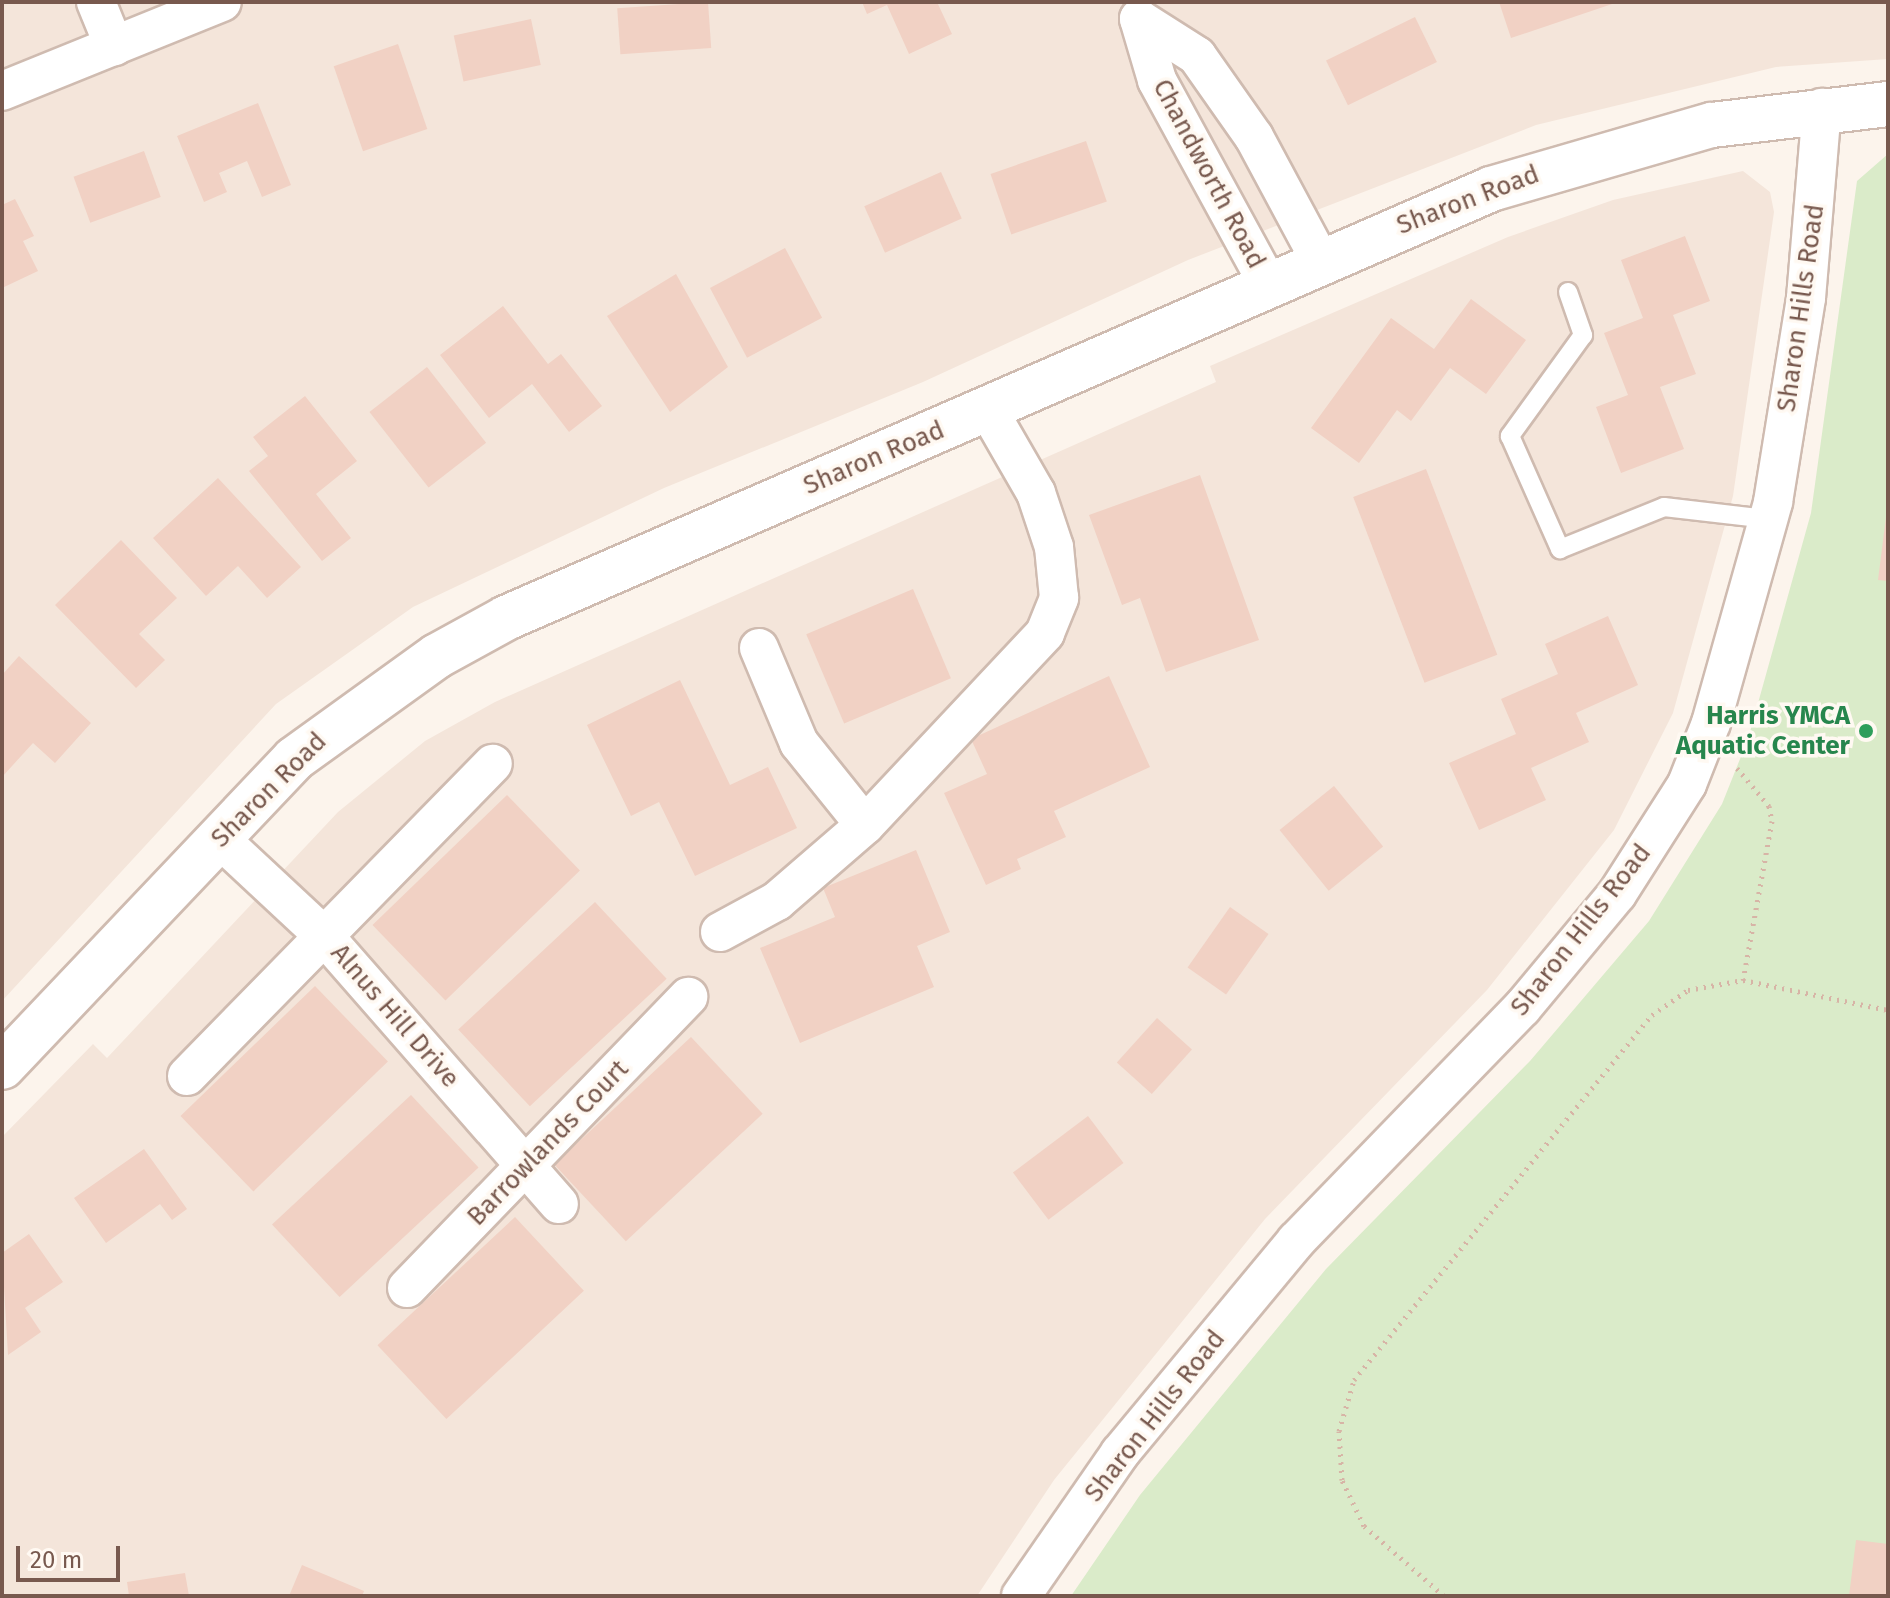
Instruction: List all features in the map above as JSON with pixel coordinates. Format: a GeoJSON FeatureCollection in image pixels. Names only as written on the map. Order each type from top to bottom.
{"type":"FeatureCollection","features":[{"type":"Feature","properties":{"kind":"main road","name":"Sharon Road"},"geometry":{"type":"LineString","coordinates":[[2,1067],[316,740],[437,656],[597,574],[988,410],[1267,282],[1584,157],[1712,125],[1822,108],[1888,104]]}},
{"type":"Feature","properties":{"kind":"street"},"geometry":{"type":"LineString","coordinates":[[96,2],[114,46]]}},
{"type":"Feature","properties":{"kind":"street"},"geometry":{"type":"LineString","coordinates":[[2,91],[222,2]]}},
{"type":"Feature","properties":{"kind":"street","name":"Chandworth Road"},"geometry":{"type":"LineString","coordinates":[[1130,10],[1197,56],[1254,137],[1320,260]]}},
{"type":"Feature","properties":{"kind":"street","name":"Chandworth Road"},"geometry":{"type":"LineString","coordinates":[[1130,10],[1157,80],[1267,282]]}},
{"type":"Feature","properties":{"kind":"street","name":"Sharon Hills Road"},"geometry":{"type":"LineString","coordinates":[[1021,1596],[1120,1453],[1296,1241],[1522,1008],[1617,894],[1687,784],[1711,723],[1768,519],[1806,298],[1822,108]]}},
{"type":"Feature","properties":{"kind":"street"},"geometry":{"type":"LineString","coordinates":[[720,932],[777,901],[865,825],[1045,633],[1059,598],[1054,547],[1036,493],[988,410]]}},
{"type":"Feature","properties":{"kind":"street"},"geometry":{"type":"LineString","coordinates":[[759,648],[799,743],[865,825]]}},
{"type":"Feature","properties":{"kind":"street"},"geometry":{"type":"LineString","coordinates":[[187,1076],[493,764]]}},
{"type":"Feature","properties":{"kind":"street","name":"Alnus Hill Drive"},"geometry":{"type":"LineString","coordinates":[[220,839],[325,937],[559,1204]]}},
{"type":"Feature","properties":{"kind":"street","name":"Barrowlands Court"},"geometry":{"type":"LineString","coordinates":[[407,1288],[688,997]]}},
{"type":"Feature","properties":{"kind":"lane"},"geometry":{"type":"LineString","coordinates":[[1568,292],[1583,335],[1510,436],[1560,549],[1664,507],[1768,519]]}},
{"type":"Feature","properties":{"kind":"path"},"geometry":{"type":"LineString","coordinates":[[1737,768],[1769,806],[1772,821],[1743,980]]}},
{"type":"Feature","properties":{"kind":"path"},"geometry":{"type":"LineString","coordinates":[[1444,1596],[1364,1526],[1342,1480],[1339,1431],[1354,1380],[1652,1015],[1688,990],[1743,980],[1888,1010]]}},
{"type":"Feature","properties":{"kind":"shaded area"},"geometry":{"type":"Polygon","coordinates":[[[2,2],[1888,2],[1888,59],[1776,67],[1536,125],[1188,260],[923,382],[664,488],[413,607],[276,704],[2,1001],[2,2]]]}},
{"type":"Feature","properties":{"kind":"shaded area"},"geometry":{"type":"Polygon","coordinates":[[[1743,171],[1770,192],[1774,212],[1733,496],[1673,713],[1614,830],[1487,990],[1265,1219],[1054,1480],[977,1596],[2,1596],[2,1137],[93,1044],[107,1058],[338,812],[425,741],[495,702],[1216,382],[1210,366],[1508,237],[1613,200],[1743,171]]]}},
{"type":"Feature","properties":{"kind":"green space"},"geometry":{"type":"Polygon","coordinates":[[[1888,154],[1888,1596],[1071,1596],[1140,1495],[1326,1269],[1530,1061],[1649,921],[1722,804],[1748,739],[1811,513],[1857,181],[1888,154]]]}},
{"type":"Feature","properties":{"kind":"building"},"geometry":{"type":"Polygon","coordinates":[[[708,2],[711,48],[620,54],[617,8],[708,2]]]}},
{"type":"Feature","properties":{"kind":"building"},"geometry":{"type":"Polygon","coordinates":[[[862,2],[937,2],[952,34],[909,54],[887,5],[867,14],[862,2]]]}},
{"type":"Feature","properties":{"kind":"building"},"geometry":{"type":"Polygon","coordinates":[[[1499,2],[1615,2],[1615,3],[1511,38],[1499,2]]]}},
{"type":"Feature","properties":{"kind":"building"},"geometry":{"type":"Polygon","coordinates":[[[1415,17],[1437,62],[1348,105],[1326,60],[1415,17]]]}},
{"type":"Feature","properties":{"kind":"building"},"geometry":{"type":"Polygon","coordinates":[[[531,19],[541,65],[463,81],[454,35],[531,19]]]}},
{"type":"Feature","properties":{"kind":"building"},"geometry":{"type":"Polygon","coordinates":[[[398,44],[427,129],[363,151],[334,66],[398,44]]]}},
{"type":"Feature","properties":{"kind":"building"},"geometry":{"type":"Polygon","coordinates":[[[258,103],[291,185],[262,197],[247,161],[219,173],[227,192],[204,202],[177,136],[258,103]]]}},
{"type":"Feature","properties":{"kind":"building"},"geometry":{"type":"Polygon","coordinates":[[[1086,141],[1107,202],[1011,234],[991,174],[1086,141]]]}},
{"type":"Feature","properties":{"kind":"building"},"geometry":{"type":"Polygon","coordinates":[[[144,151],[161,197],[90,223],[74,177],[144,151]]]}},
{"type":"Feature","properties":{"kind":"building"},"geometry":{"type":"Polygon","coordinates":[[[941,172],[962,219],[885,253],[864,206],[941,172]]]}},
{"type":"Feature","properties":{"kind":"building"},"geometry":{"type":"Polygon","coordinates":[[[15,199],[34,236],[23,241],[38,271],[2,288],[2,205],[15,199]]]}},
{"type":"Feature","properties":{"kind":"building"},"geometry":{"type":"Polygon","coordinates":[[[1685,236],[1710,301],[1673,315],[1696,374],[1660,387],[1684,449],[1621,473],[1596,407],[1628,395],[1604,333],[1643,318],[1621,260],[1685,236]]]}},
{"type":"Feature","properties":{"kind":"building"},"geometry":{"type":"Polygon","coordinates":[[[785,248],[822,318],[747,358],[710,288],[785,248]]]}},
{"type":"Feature","properties":{"kind":"building"},"geometry":{"type":"Polygon","coordinates":[[[676,274],[728,367],[670,412],[607,316],[676,274]]]}},
{"type":"Feature","properties":{"kind":"building"},"geometry":{"type":"Polygon","coordinates":[[[1471,299],[1526,340],[1486,394],[1450,368],[1411,421],[1397,410],[1359,463],[1311,428],[1391,318],[1434,349],[1471,299]]]}},
{"type":"Feature","properties":{"kind":"building"},"geometry":{"type":"Polygon","coordinates":[[[503,306],[548,364],[561,354],[602,406],[569,432],[532,384],[489,418],[440,355],[503,306]]]}},
{"type":"Feature","properties":{"kind":"building"},"geometry":{"type":"Polygon","coordinates":[[[427,367],[486,443],[429,488],[369,412],[427,367]]]}},
{"type":"Feature","properties":{"kind":"building"},"geometry":{"type":"Polygon","coordinates":[[[305,396],[357,461],[316,494],[351,538],[322,561],[249,471],[268,456],[253,437],[305,396]]]}},
{"type":"Feature","properties":{"kind":"building"},"geometry":{"type":"Polygon","coordinates":[[[1426,469],[1497,655],[1424,683],[1353,497],[1426,469]]]}},
{"type":"Feature","properties":{"kind":"building"},"geometry":{"type":"Polygon","coordinates":[[[1200,475],[1259,640],[1166,672],[1140,598],[1122,605],[1089,515],[1200,475]]]}},
{"type":"Feature","properties":{"kind":"building"},"geometry":{"type":"Polygon","coordinates":[[[218,478],[301,567],[267,598],[238,566],[206,596],[153,538],[218,478]]]}},
{"type":"Feature","properties":{"kind":"building"},"geometry":{"type":"Polygon","coordinates":[[[1888,517],[1888,581],[1878,580],[1888,517]]]}},
{"type":"Feature","properties":{"kind":"building"},"geometry":{"type":"Polygon","coordinates":[[[121,540],[177,598],[139,634],[165,660],[136,688],[55,605],[121,540]]]}},
{"type":"Feature","properties":{"kind":"building"},"geometry":{"type":"Polygon","coordinates":[[[913,589],[951,678],[844,724],[806,634],[913,589]]]}},
{"type":"Feature","properties":{"kind":"building"},"geometry":{"type":"Polygon","coordinates":[[[1608,616],[1638,685],[1576,713],[1589,742],[1531,768],[1546,800],[1479,830],[1449,763],[1516,734],[1501,699],[1558,674],[1545,644],[1608,616]]]}},
{"type":"Feature","properties":{"kind":"building"},"geometry":{"type":"Polygon","coordinates":[[[19,656],[91,723],[55,763],[33,743],[2,777],[2,675],[19,656]]]}},
{"type":"Feature","properties":{"kind":"building"},"geometry":{"type":"Polygon","coordinates":[[[1109,676],[1150,767],[1054,811],[1066,837],[1017,859],[1021,869],[986,885],[944,793],[987,774],[971,739],[1109,676]]]}},
{"type":"Feature","properties":{"kind":"building"},"geometry":{"type":"Polygon","coordinates":[[[680,680],[730,785],[768,767],[797,828],[695,876],[659,802],[631,816],[587,725],[680,680]]]}},
{"type":"Feature","properties":{"kind":"building"},"geometry":{"type":"Polygon","coordinates":[[[1334,786],[1383,847],[1329,891],[1280,830],[1334,786]]]}},
{"type":"Feature","properties":{"kind":"building"},"geometry":{"type":"Polygon","coordinates":[[[507,795],[580,871],[445,1000],[372,925],[507,795]]]}},
{"type":"Feature","properties":{"kind":"building"},"geometry":{"type":"Polygon","coordinates":[[[916,850],[950,932],[917,946],[934,987],[800,1043],[760,948],[835,917],[823,888],[916,850]]]}},
{"type":"Feature","properties":{"kind":"building"},"geometry":{"type":"Polygon","coordinates":[[[595,902],[667,979],[530,1106],[458,1030],[595,902]]]}},
{"type":"Feature","properties":{"kind":"building"},"geometry":{"type":"Polygon","coordinates":[[[1230,907],[1269,934],[1226,995],[1188,968],[1230,907]]]}},
{"type":"Feature","properties":{"kind":"building"},"geometry":{"type":"Polygon","coordinates":[[[315,986],[388,1062],[253,1191],[180,1116],[315,986]]]}},
{"type":"Feature","properties":{"kind":"building"},"geometry":{"type":"Polygon","coordinates":[[[1157,1018],[1192,1049],[1152,1094],[1117,1063],[1157,1018]]]}},
{"type":"Feature","properties":{"kind":"building"},"geometry":{"type":"Polygon","coordinates":[[[691,1037],[763,1114],[626,1241],[554,1165],[691,1037]]]}},
{"type":"Feature","properties":{"kind":"building"},"geometry":{"type":"Polygon","coordinates":[[[411,1095],[479,1167],[340,1297],[272,1225],[411,1095]]]}},
{"type":"Feature","properties":{"kind":"building"},"geometry":{"type":"Polygon","coordinates":[[[1088,1116],[1124,1163],[1048,1220],[1013,1173],[1088,1116]]]}},
{"type":"Feature","properties":{"kind":"building"},"geometry":{"type":"Polygon","coordinates":[[[144,1149],[187,1209],[172,1220],[160,1204],[106,1243],[74,1198],[144,1149]]]}},
{"type":"Feature","properties":{"kind":"building"},"geometry":{"type":"Polygon","coordinates":[[[515,1217],[584,1291],[446,1419],[378,1345],[515,1217]]]}},
{"type":"Feature","properties":{"kind":"building"},"geometry":{"type":"Polygon","coordinates":[[[29,1234],[63,1282],[25,1308],[41,1332],[8,1355],[2,1253],[29,1234]]]}},
{"type":"Feature","properties":{"kind":"building"},"geometry":{"type":"Polygon","coordinates":[[[1856,1540],[1888,1544],[1888,1596],[1849,1596],[1856,1540]]]}},
{"type":"Feature","properties":{"kind":"building"},"geometry":{"type":"Polygon","coordinates":[[[302,1565],[364,1591],[362,1596],[289,1596],[302,1565]]]}},
{"type":"Feature","properties":{"kind":"building"},"geometry":{"type":"Polygon","coordinates":[[[185,1573],[189,1596],[129,1596],[127,1582],[185,1573]]]}},
{"type":"Feature","properties":{"kind":"place","name":"Harris YMCA Aquatic Center"},"geometry":{"type":"Point","coordinates":[1866,731]}}]}
